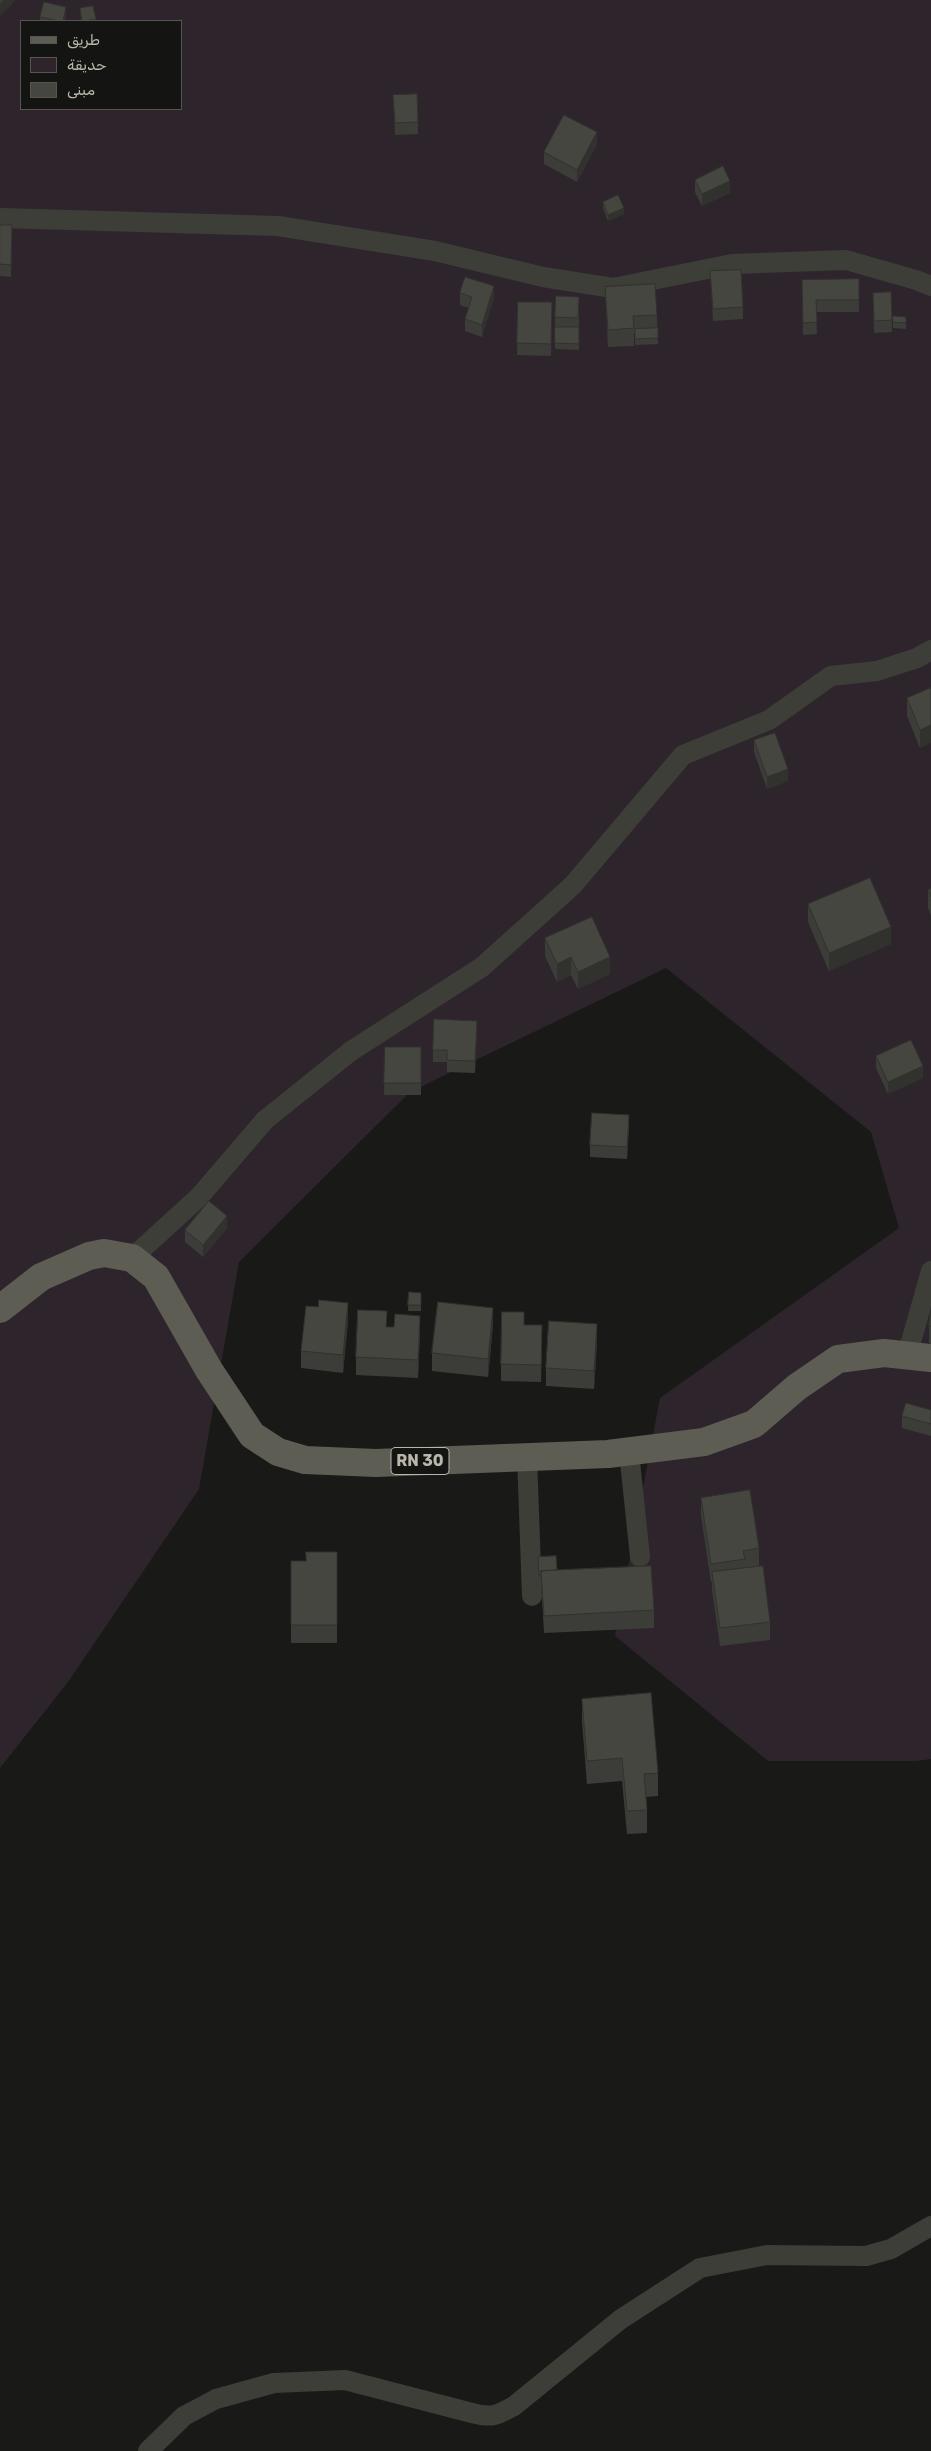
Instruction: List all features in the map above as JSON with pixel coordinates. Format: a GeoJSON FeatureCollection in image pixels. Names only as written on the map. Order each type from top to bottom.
{"type":"FeatureCollection","features":[{"type":"Feature","properties":{"kind":"main road","name":"RN 30"},"geometry":{"type":"LineString","coordinates":[[0,1309],[41,1277],[89,1256],[104,1253],[132,1258],[156,1277],[209,1370],[252,1435],[278,1452],[305,1460],[376,1463],[528,1457],[628,1452],[704,1442],[754,1424],[798,1387],[838,1359],[884,1353],[919,1357]]}},
{"type":"Feature","properties":{"kind":"street"},"geometry":{"type":"LineString","coordinates":[[0,218],[278,226],[435,252],[543,277],[613,288],[732,264],[846,260],[931,286]]}},
{"type":"Feature","properties":{"kind":"street"},"geometry":{"type":"LineString","coordinates":[[132,1258],[199,1197],[265,1120],[351,1051],[482,966],[573,885],[683,755],[769,720],[831,676],[876,671],[917,658],[931,650]]}},
{"type":"Feature","properties":{"kind":"street"},"geometry":{"type":"LineString","coordinates":[[919,1357],[931,1271]]}},
{"type":"Feature","properties":{"kind":"street"},"geometry":{"type":"LineString","coordinates":[[628,1452],[640,1557]]}},
{"type":"Feature","properties":{"kind":"street"},"geometry":{"type":"LineString","coordinates":[[528,1457],[532,1596]]}},
{"type":"Feature","properties":{"kind":"street"},"geometry":{"type":"LineString","coordinates":[[148,2451],[184,2416],[216,2399],[274,2382],[345,2380],[479,2415],[496,2416],[514,2406],[621,2320],[700,2268],[767,2255],[866,2256],[891,2249],[931,2226]]}},
{"type":"Feature","properties":{"kind":"green space"},"geometry":{"type":"Polygon","coordinates":[[[0,0],[931,0],[931,1759],[916,1761],[768,1761],[615,1636],[660,1398],[899,1228],[871,1132],[666,968],[410,1092],[239,1262],[199,1489],[68,1682],[0,1768],[0,0]]]}},
{"type":"Feature","properties":{"kind":"building"},"geometry":{"type":"Polygon","coordinates":[[[44,2],[66,7],[63,20],[40,17],[44,2]]]}},
{"type":"Feature","properties":{"kind":"building"},"geometry":{"type":"Polygon","coordinates":[[[93,6],[96,19],[82,20],[80,8],[93,6]]]}},
{"type":"Feature","properties":{"kind":"building"},"geometry":{"type":"Polygon","coordinates":[[[417,94],[418,122],[395,123],[393,95],[417,94]]]}},
{"type":"Feature","properties":{"kind":"building"},"geometry":{"type":"Polygon","coordinates":[[[564,115],[597,132],[577,170],[544,152],[564,115]]]}},
{"type":"Feature","properties":{"kind":"building"},"geometry":{"type":"Polygon","coordinates":[[[723,166],[730,181],[702,194],[695,180],[723,166]]]}},
{"type":"Feature","properties":{"kind":"building"},"geometry":{"type":"Polygon","coordinates":[[[618,195],[624,208],[608,215],[603,202],[618,195]]]}},
{"type":"Feature","properties":{"kind":"building"},"geometry":{"type":"Polygon","coordinates":[[[0,225],[12,225],[11,265],[0,264],[0,225]]]}},
{"type":"Feature","properties":{"kind":"building"},"geometry":{"type":"Polygon","coordinates":[[[741,270],[743,307],[713,309],[710,271],[741,270]]]}},
{"type":"Feature","properties":{"kind":"building"},"geometry":{"type":"Polygon","coordinates":[[[465,277],[494,286],[482,325],[465,319],[472,297],[460,293],[465,277]]]}},
{"type":"Feature","properties":{"kind":"building"},"geometry":{"type":"Polygon","coordinates":[[[859,279],[859,300],[816,300],[817,322],[803,323],[802,280],[859,279]]]}},
{"type":"Feature","properties":{"kind":"building"},"geometry":{"type":"Polygon","coordinates":[[[655,284],[657,315],[633,316],[634,328],[608,330],[605,287],[655,284]]]}},
{"type":"Feature","properties":{"kind":"building"},"geometry":{"type":"Polygon","coordinates":[[[891,292],[892,320],[874,321],[873,293],[891,292]]]}},
{"type":"Feature","properties":{"kind":"building"},"geometry":{"type":"Polygon","coordinates":[[[556,296],[579,297],[578,318],[555,317],[556,296]]]}},
{"type":"Feature","properties":{"kind":"building"},"geometry":{"type":"Polygon","coordinates":[[[518,302],[552,302],[551,344],[517,343],[518,302]]]}},
{"type":"Feature","properties":{"kind":"building"},"geometry":{"type":"Polygon","coordinates":[[[893,316],[906,317],[906,323],[893,322],[893,316]]]}},
{"type":"Feature","properties":{"kind":"building"},"geometry":{"type":"Polygon","coordinates":[[[555,327],[579,327],[579,344],[555,343],[555,327]]]}},
{"type":"Feature","properties":{"kind":"building"},"geometry":{"type":"Polygon","coordinates":[[[658,328],[658,338],[635,339],[635,329],[658,328]]]}},
{"type":"Feature","properties":{"kind":"building"},"geometry":{"type":"Polygon","coordinates":[[[931,688],[931,725],[920,730],[907,698],[931,688]]]}},
{"type":"Feature","properties":{"kind":"building"},"geometry":{"type":"Polygon","coordinates":[[[775,733],[788,769],[767,777],[754,740],[775,733]]]}},
{"type":"Feature","properties":{"kind":"building"},"geometry":{"type":"Polygon","coordinates":[[[870,878],[891,927],[829,953],[808,904],[870,878]]]}},
{"type":"Feature","properties":{"kind":"building"},"geometry":{"type":"Polygon","coordinates":[[[592,917],[610,957],[578,972],[571,957],[557,964],[545,938],[592,917]]]}},
{"type":"Feature","properties":{"kind":"building"},"geometry":{"type":"Polygon","coordinates":[[[434,1019],[477,1021],[475,1061],[447,1060],[447,1050],[433,1050],[434,1019]]]}},
{"type":"Feature","properties":{"kind":"building"},"geometry":{"type":"Polygon","coordinates":[[[911,1040],[923,1066],[888,1082],[876,1056],[911,1040]]]}},
{"type":"Feature","properties":{"kind":"building"},"geometry":{"type":"Polygon","coordinates":[[[385,1047],[421,1047],[421,1083],[384,1083],[385,1047]]]}},
{"type":"Feature","properties":{"kind":"building"},"geometry":{"type":"Polygon","coordinates":[[[592,1113],[629,1115],[627,1147],[590,1145],[592,1113]]]}},
{"type":"Feature","properties":{"kind":"building"},"geometry":{"type":"Polygon","coordinates":[[[209,1201],[227,1216],[203,1245],[185,1230],[209,1201]]]}},
{"type":"Feature","properties":{"kind":"building"},"geometry":{"type":"Polygon","coordinates":[[[409,1292],[421,1293],[421,1305],[408,1305],[409,1292]]]}},
{"type":"Feature","properties":{"kind":"building"},"geometry":{"type":"Polygon","coordinates":[[[319,1300],[348,1303],[343,1355],[301,1351],[306,1306],[318,1307],[319,1300]]]}},
{"type":"Feature","properties":{"kind":"building"},"geometry":{"type":"Polygon","coordinates":[[[438,1302],[493,1308],[488,1359],[432,1353],[438,1302]]]}},
{"type":"Feature","properties":{"kind":"building"},"geometry":{"type":"Polygon","coordinates":[[[931,1309],[931,1326],[929,1326],[931,1309]]]}},
{"type":"Feature","properties":{"kind":"building"},"geometry":{"type":"Polygon","coordinates":[[[358,1310],[387,1311],[386,1327],[394,1327],[395,1314],[420,1316],[418,1360],[356,1357],[358,1310]]]}},
{"type":"Feature","properties":{"kind":"building"},"geometry":{"type":"Polygon","coordinates":[[[502,1312],[524,1312],[524,1325],[542,1325],[541,1365],[501,1364],[502,1312]]]}},
{"type":"Feature","properties":{"kind":"building"},"geometry":{"type":"Polygon","coordinates":[[[549,1321],[597,1324],[594,1371],[546,1368],[549,1321]]]}},
{"type":"Feature","properties":{"kind":"building"},"geometry":{"type":"Polygon","coordinates":[[[906,1403],[931,1410],[931,1424],[902,1416],[906,1403]]]}},
{"type":"Feature","properties":{"kind":"building"},"geometry":{"type":"Polygon","coordinates":[[[750,1490],[759,1548],[743,1551],[745,1559],[711,1564],[701,1498],[750,1490]]]}},
{"type":"Feature","properties":{"kind":"building"},"geometry":{"type":"Polygon","coordinates":[[[306,1552],[337,1552],[337,1625],[291,1625],[291,1561],[306,1561],[306,1552]]]}},
{"type":"Feature","properties":{"kind":"building"},"geometry":{"type":"Polygon","coordinates":[[[556,1556],[557,1570],[541,1571],[541,1575],[539,1575],[538,1557],[556,1556]]]}},
{"type":"Feature","properties":{"kind":"building"},"geometry":{"type":"Polygon","coordinates":[[[651,1566],[654,1610],[544,1616],[541,1571],[651,1566]]]}},
{"type":"Feature","properties":{"kind":"building"},"geometry":{"type":"Polygon","coordinates":[[[763,1566],[770,1622],[720,1628],[712,1572],[763,1566]]]}},
{"type":"Feature","properties":{"kind":"building"},"geometry":{"type":"Polygon","coordinates":[[[651,1693],[658,1773],[644,1774],[647,1810],[627,1811],[622,1758],[587,1761],[582,1699],[651,1693]]]}}]}
